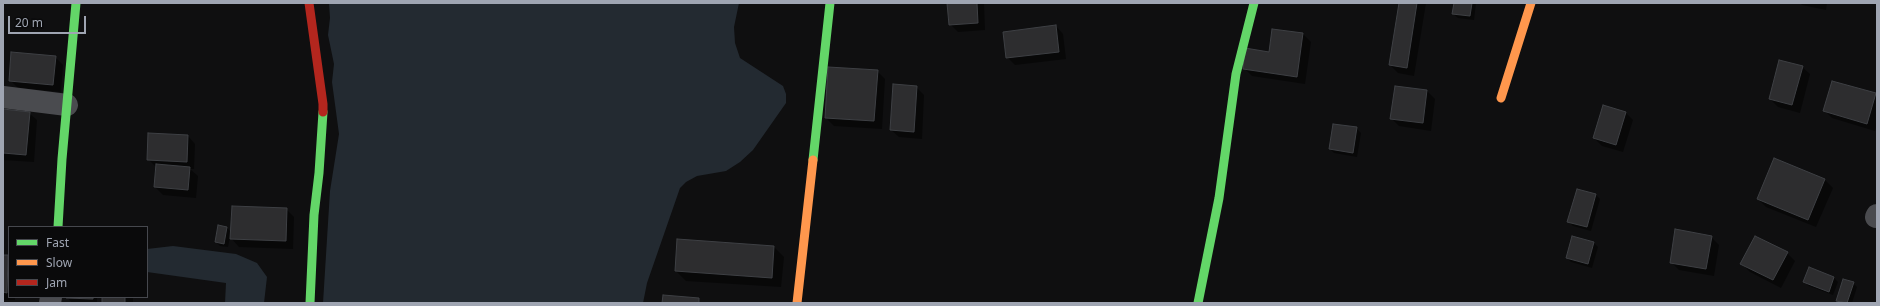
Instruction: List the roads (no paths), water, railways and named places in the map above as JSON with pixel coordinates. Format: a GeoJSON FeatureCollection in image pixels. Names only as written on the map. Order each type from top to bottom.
{"type":"FeatureCollection","features":[{"type":"Feature","properties":{"kind":"street"},"geometry":{"type":"LineString","coordinates":[[58,226],[76,3]]}},
{"type":"Feature","properties":{"kind":"street"},"geometry":{"type":"LineString","coordinates":[[309,3],[323,104],[319,173],[314,215],[310,303]]}},
{"type":"Feature","properties":{"kind":"street"},"geometry":{"type":"LineString","coordinates":[[797,303],[830,3]]}},
{"type":"Feature","properties":{"kind":"street"},"geometry":{"type":"LineString","coordinates":[[1198,303],[1219,198],[1236,74],[1254,3]]}},
{"type":"Feature","properties":{"kind":"street"},"geometry":{"type":"LineString","coordinates":[[1501,98],[1531,3]]}},
{"type":"Feature","properties":{"kind":"street"},"geometry":{"type":"LineString","coordinates":[[3,97],[67,105]]}}]}
